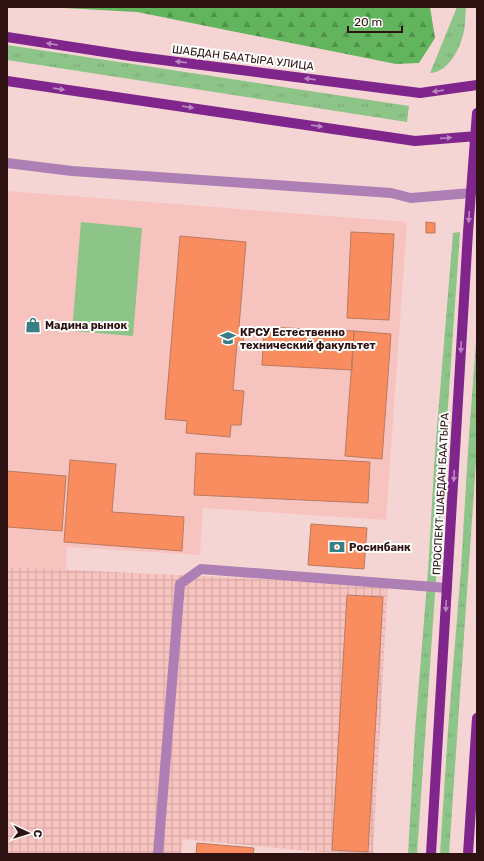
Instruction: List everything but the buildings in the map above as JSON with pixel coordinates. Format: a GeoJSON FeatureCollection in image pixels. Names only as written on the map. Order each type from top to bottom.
{"type":"FeatureCollection","features":[{"type":"Feature","properties":{"kind":"main road","name":"ШАБДАН БААТЫРА УЛИЦА"},"geometry":{"type":"LineString","coordinates":[[7,37],[131,56],[420,93],[477,85]]}},
{"type":"Feature","properties":{"kind":"main road"},"geometry":{"type":"LineString","coordinates":[[7,81],[416,141],[476,136]]}},
{"type":"Feature","properties":{"kind":"main road","name":"ПРОСПЕКТ ШАБДАН БААТЫРА"},"geometry":{"type":"LineString","coordinates":[[430,854],[477,113]]}},
{"type":"Feature","properties":{"kind":"main road"},"geometry":{"type":"LineString","coordinates":[[468,854],[477,718]]}},
{"type":"Feature","properties":{"kind":"lane"},"geometry":{"type":"LineString","coordinates":[[7,163],[72,171],[391,193],[411,198],[471,193]]}},
{"type":"Feature","properties":{"kind":"lane"},"geometry":{"type":"LineString","coordinates":[[158,854],[180,584],[201,569],[447,588]]}},
{"type":"Feature","properties":{"kind":"shaded area","name":"КРСУ Естественно технический факультет"},"geometry":{"type":"Polygon","coordinates":[[[7,191],[407,222],[386,520],[203,508],[200,555],[67,547],[66,570],[7,567],[7,191]]]}},
{"type":"Feature","properties":{"kind":"shaded area"},"geometry":{"type":"Polygon","coordinates":[[[7,567],[388,585],[373,854],[320,852],[183,839],[181,854],[7,854],[7,567]]]}},
{"type":"Feature","properties":{"kind":"green space"},"geometry":{"type":"Polygon","coordinates":[[[46,7],[430,7],[435,38],[419,63],[396,64],[137,12],[46,7]]]}},
{"type":"Feature","properties":{"kind":"green space"},"geometry":{"type":"Polygon","coordinates":[[[457,7],[466,7],[465,28],[459,48],[447,65],[436,72],[430,73],[457,7]]]}},
{"type":"Feature","properties":{"kind":"green space"},"geometry":{"type":"Polygon","coordinates":[[[7,45],[409,106],[407,122],[7,60],[7,45]]]}},
{"type":"Feature","properties":{"kind":"green space"},"geometry":{"type":"Polygon","coordinates":[[[81,222],[142,228],[133,336],[72,331],[81,222]]]}},
{"type":"Feature","properties":{"kind":"green space"},"geometry":{"type":"Polygon","coordinates":[[[460,232],[417,854],[408,854],[435,452],[453,233],[460,232]]]}},
{"type":"Feature","properties":{"kind":"green space"},"geometry":{"type":"Polygon","coordinates":[[[477,327],[477,447],[449,854],[440,854],[461,569],[477,327]]]}},
{"type":"Feature","properties":{"kind":"place","name":"Мадина рынок"},"geometry":{"type":"Point","coordinates":[33,325]}},
{"type":"Feature","properties":{"kind":"place","name":"КРСУ Естественно технический факультет"},"geometry":{"type":"Point","coordinates":[228,338]}},
{"type":"Feature","properties":{"kind":"place","name":"Росинбанк"},"geometry":{"type":"Point","coordinates":[337,547]}}]}
